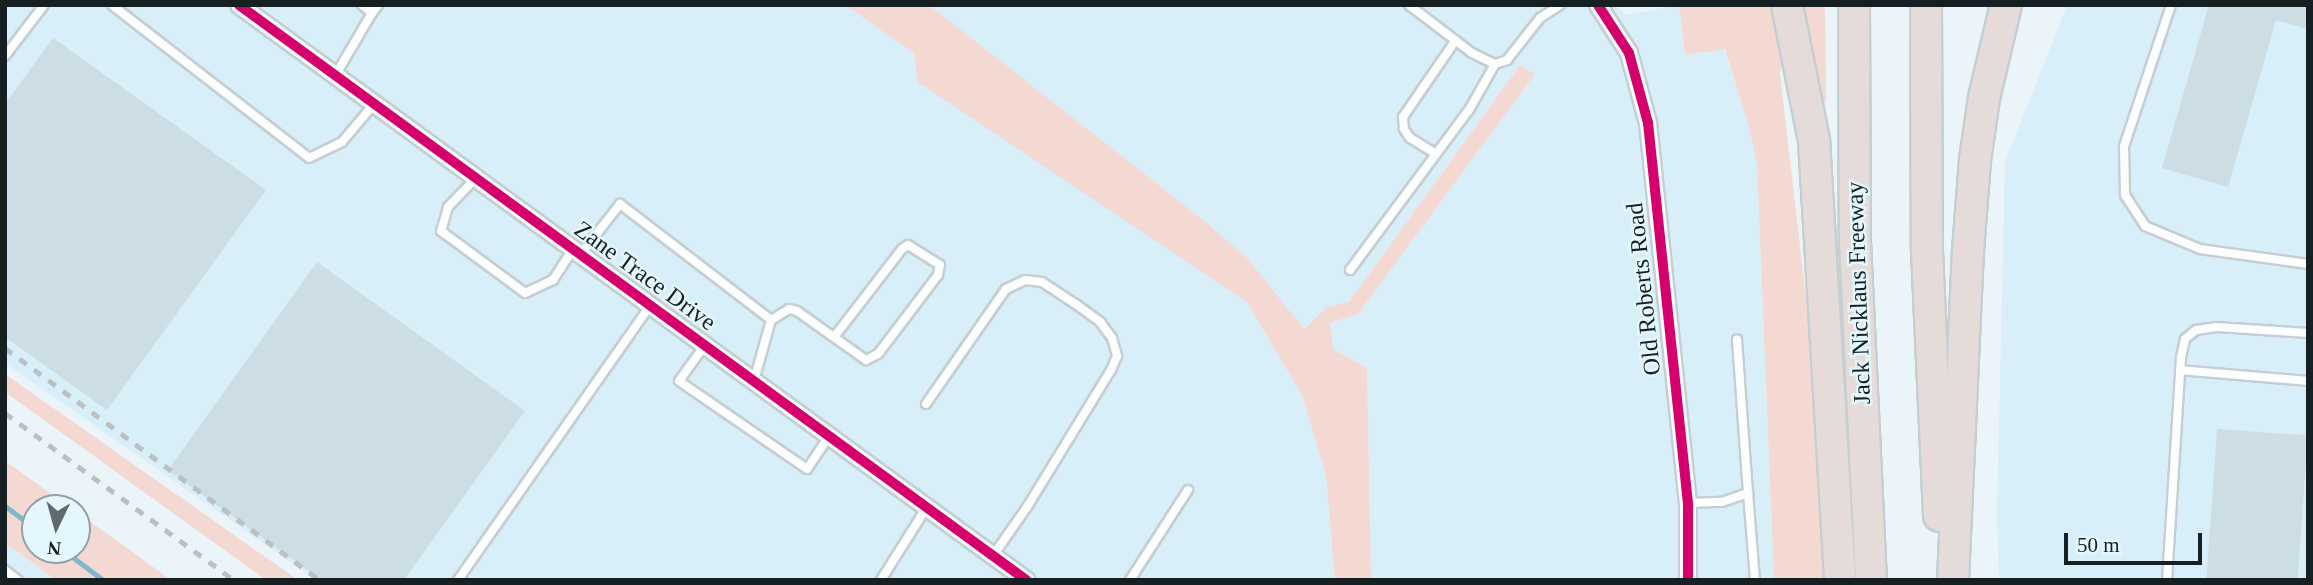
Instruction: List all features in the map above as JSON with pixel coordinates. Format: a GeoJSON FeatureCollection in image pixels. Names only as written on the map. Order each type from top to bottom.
{"type":"FeatureCollection","features":[{"type":"Feature","properties":{"kind":"highway"},"geometry":{"type":"LineString","coordinates":[[1787,5],[1814,140],[1840,580]]}},
{"type":"Feature","properties":{"kind":"highway","name":"Jack Nicklaus Freeway"},"geometry":{"type":"LineString","coordinates":[[1854,5],[1855,243],[1871,580]]}},
{"type":"Feature","properties":{"kind":"highway"},"geometry":{"type":"LineString","coordinates":[[1926,5],[1927,251],[1942,580]]}},
{"type":"Feature","properties":{"kind":"highway"},"geometry":{"type":"LineString","coordinates":[[1953,580],[1968,251],[1975,160],[1984,98],[2006,5]]}},
{"type":"Feature","properties":{"kind":"street","name":"Zane Trace Drive"},"geometry":{"type":"LineString","coordinates":[[239,5],[1026,580]]}},
{"type":"Feature","properties":{"kind":"street","name":"Old Roberts Road"},"geometry":{"type":"LineString","coordinates":[[1598,5],[1629,53],[1647,123],[1688,503],[1688,580]]}},
{"type":"Feature","properties":{"kind":"lane"},"geometry":{"type":"LineString","coordinates":[[5,56],[44,5]]}},
{"type":"Feature","properties":{"kind":"lane"},"geometry":{"type":"LineString","coordinates":[[112,5],[309,158],[342,142],[374,104]]}},
{"type":"Feature","properties":{"kind":"lane"},"geometry":{"type":"LineString","coordinates":[[362,5],[372,13]]}},
{"type":"Feature","properties":{"kind":"lane"},"geometry":{"type":"LineString","coordinates":[[335,76],[379,5]]}},
{"type":"Feature","properties":{"kind":"lane"},"geometry":{"type":"LineString","coordinates":[[1409,5],[1456,40],[1496,64]]}},
{"type":"Feature","properties":{"kind":"lane"},"geometry":{"type":"LineString","coordinates":[[1350,270],[1469,110],[1496,64],[1507,60],[1540,18],[1560,5]]}},
{"type":"Feature","properties":{"kind":"lane"},"geometry":{"type":"LineString","coordinates":[[2171,5],[2124,146],[2125,195],[2145,226],[2200,249],[2308,264]]}},
{"type":"Feature","properties":{"kind":"lane"},"geometry":{"type":"LineString","coordinates":[[1436,154],[1410,138],[1404,129],[1403,117],[1456,40]]}},
{"type":"Feature","properties":{"kind":"lane"},"geometry":{"type":"LineString","coordinates":[[476,178],[448,207],[441,231],[525,293],[552,280],[620,204],[771,320]]}},
{"type":"Feature","properties":{"kind":"lane"},"geometry":{"type":"LineString","coordinates":[[754,382],[771,320],[789,309],[797,311],[866,360],[878,354],[938,275],[940,265],[908,245],[902,248],[835,336]]}},
{"type":"Feature","properties":{"kind":"lane"},"geometry":{"type":"LineString","coordinates":[[926,404],[1006,289],[1025,280],[1042,282],[1077,305],[1100,322],[1112,338],[1117,356],[1111,370],[1027,507],[993,556]]}},
{"type":"Feature","properties":{"kind":"lane"},"geometry":{"type":"LineString","coordinates":[[458,580],[650,306]]}},
{"type":"Feature","properties":{"kind":"lane"},"geometry":{"type":"LineString","coordinates":[[2167,580],[2180,370],[2185,339],[2196,330],[2217,327],[2308,332]]}},
{"type":"Feature","properties":{"kind":"lane"},"geometry":{"type":"LineString","coordinates":[[1737,339],[1755,580]]}},
{"type":"Feature","properties":{"kind":"lane"},"geometry":{"type":"LineString","coordinates":[[705,345],[679,381],[807,469],[829,436]]}},
{"type":"Feature","properties":{"kind":"lane"},"geometry":{"type":"LineString","coordinates":[[2180,370],[2308,381]]}},
{"type":"Feature","properties":{"kind":"lane"},"geometry":{"type":"LineString","coordinates":[[1130,580],[1188,490]]}},
{"type":"Feature","properties":{"kind":"lane"},"geometry":{"type":"LineString","coordinates":[[1688,503],[1722,502],[1748,493]]}},
{"type":"Feature","properties":{"kind":"lane"},"geometry":{"type":"LineString","coordinates":[[881,580],[927,507]]}},
{"type":"Feature","properties":{"kind":"lane"},"geometry":{"type":"LineString","coordinates":[[5,570],[18,580]]}},
{"type":"Feature","properties":{"kind":"shaded area"},"geometry":{"type":"Polygon","coordinates":[[[5,5],[845,5],[914,53],[1121,215],[1247,302],[1303,396],[1326,475],[1335,580],[316,580],[5,363],[5,5]]]}},
{"type":"Feature","properties":{"kind":"shaded area"},"geometry":{"type":"Polygon","coordinates":[[[845,5],[929,5],[1208,224],[1248,259],[1304,329],[1327,307],[1349,302],[1520,65],[1535,74],[1358,314],[1330,323],[1333,349],[1367,368],[1371,580],[1335,580],[1326,475],[1303,397],[1247,302],[918,82],[914,53],[845,5]]]}},
{"type":"Feature","properties":{"kind":"shaded area"},"geometry":{"type":"Polygon","coordinates":[[[929,5],[1617,5],[1626,15],[1679,5],[1685,55],[1724,49],[1748,124],[1757,164],[1774,580],[1371,580],[1367,369],[1333,349],[1330,323],[1358,314],[1535,74],[1519,66],[1349,302],[1327,307],[1304,329],[1248,259],[929,5]]]}},
{"type":"Feature","properties":{"kind":"shaded area"},"geometry":{"type":"Polygon","coordinates":[[[1679,5],[1773,5],[1784,48],[1780,74],[1811,341],[1826,580],[1774,580],[1757,164],[1725,49],[1685,55],[1679,5]]]}},
{"type":"Feature","properties":{"kind":"shaded area"},"geometry":{"type":"Polygon","coordinates":[[[1801,5],[1825,5],[1826,102],[1818,103],[1801,5]]]}},
{"type":"Feature","properties":{"kind":"shaded area"},"geometry":{"type":"Polygon","coordinates":[[[2067,5],[2308,5],[2308,580],[1999,580],[1997,514],[2005,162],[2067,5]]]}},
{"type":"Feature","properties":{"kind":"shaded area"},"geometry":{"type":"Polygon","coordinates":[[[5,374],[298,580],[266,580],[5,392],[5,374]]]}},
{"type":"Feature","properties":{"kind":"shaded area"},"geometry":{"type":"Polygon","coordinates":[[[5,461],[51,494],[21,494],[21,555],[5,543],[5,461]]]}},
{"type":"Feature","properties":{"kind":"shaded area"},"geometry":{"type":"Polygon","coordinates":[[[91,522],[171,580],[56,580],[34,564],[91,564],[91,522]]]}},
{"type":"Feature","properties":{"kind":"shaded area"},"geometry":{"type":"Polygon","coordinates":[[[5,543],[21,554],[21,564],[34,564],[56,580],[5,580],[5,543]]]}},
{"type":"Feature","properties":{"kind":"building"},"geometry":{"type":"Polygon","coordinates":[[[2209,5],[2308,5],[2308,29],[2276,20],[2228,187],[2162,168],[2209,5]]]}},
{"type":"Feature","properties":{"kind":"building"},"geometry":{"type":"Polygon","coordinates":[[[53,38],[266,190],[107,410],[5,337],[5,104],[53,38]]]}},
{"type":"Feature","properties":{"kind":"building"},"geometry":{"type":"Polygon","coordinates":[[[317,262],[525,411],[404,580],[321,580],[168,470],[317,262]]]}},
{"type":"Feature","properties":{"kind":"building"},"geometry":{"type":"Polygon","coordinates":[[[2217,429],[2308,435],[2298,580],[2206,580],[2217,429]]]}},
{"type":"Feature","properties":{"kind":"waterway"},"geometry":{"type":"LineString","coordinates":[[5,506],[21,518]]}},
{"type":"Feature","properties":{"kind":"waterway"},"geometry":{"type":"LineString","coordinates":[[82,564],[103,580]]}},
{"type":"Feature","properties":{"kind":"railway"},"geometry":{"type":"LineString","coordinates":[[5,348],[320,580]]}},
{"type":"Feature","properties":{"kind":"railway"},"geometry":{"type":"LineString","coordinates":[[5,413],[234,580]]}},
{"type":"Feature","properties":{"kind":"cycle path"},"geometry":{"type":"LineString","coordinates":[[239,5],[1026,580]]}},
{"type":"Feature","properties":{"kind":"cycle path"},"geometry":{"type":"LineString","coordinates":[[1598,5],[1629,53],[1648,123],[1688,506],[1688,580]]}}]}
